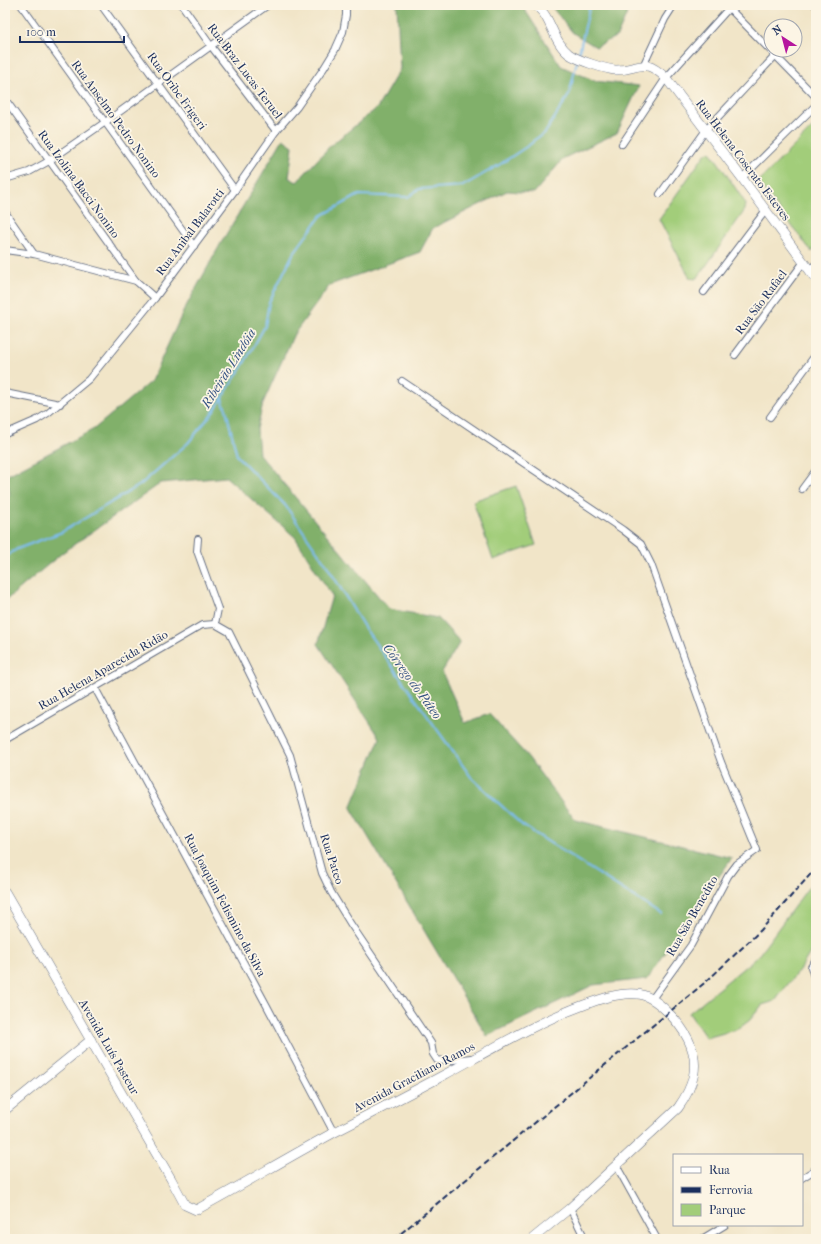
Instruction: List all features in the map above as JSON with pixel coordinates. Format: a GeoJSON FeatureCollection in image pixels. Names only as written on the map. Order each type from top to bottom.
{"type":"FeatureCollection","features":[{"type":"Feature","properties":{"kind":"street","name":"Rua Anselmo Pedro Nonino"},"geometry":{"type":"LineString","coordinates":[[21,5],[104,123],[194,246]]}},
{"type":"Feature","properties":{"kind":"street","name":"Rua Oribe Frigeri"},"geometry":{"type":"LineString","coordinates":[[101,5],[235,190]]}},
{"type":"Feature","properties":{"kind":"street","name":"Rua Braz Lucas Teruel"},"geometry":{"type":"LineString","coordinates":[[182,5],[211,46],[276,131]]}},
{"type":"Feature","properties":{"kind":"street"},"geometry":{"type":"LineString","coordinates":[[5,179],[29,172],[49,161],[104,123],[266,5]]}},
{"type":"Feature","properties":{"kind":"street","name":"Rua Anibal Balarotti"},"geometry":{"type":"LineString","coordinates":[[5,434],[37,420],[60,404],[89,379],[154,298],[235,190],[276,131],[297,107],[335,50],[344,28],[346,5]]}},
{"type":"Feature","properties":{"kind":"street"},"geometry":{"type":"LineString","coordinates":[[536,5],[546,16],[560,44],[569,54],[587,62],[616,70],[644,64],[664,19],[674,5]]}},
{"type":"Feature","properties":{"kind":"street"},"geometry":{"type":"LineString","coordinates":[[622,144],[666,78],[727,6],[763,42]]}},
{"type":"Feature","properties":{"kind":"street"},"geometry":{"type":"LineString","coordinates":[[660,194],[706,130],[773,58]]}},
{"type":"Feature","properties":{"kind":"street"},"geometry":{"type":"LineString","coordinates":[[779,58],[816,96]]}},
{"type":"Feature","properties":{"kind":"street","name":"Rua Helena Coscrato Esteves"},"geometry":{"type":"LineString","coordinates":[[644,64],[657,69],[666,78],[766,210],[816,280]]}},
{"type":"Feature","properties":{"kind":"street","name":"Rua Izolina Bacci Nonino"},"geometry":{"type":"LineString","coordinates":[[5,99],[136,281],[154,298]]}},
{"type":"Feature","properties":{"kind":"street"},"geometry":{"type":"LineString","coordinates":[[742,178],[816,105]]}},
{"type":"Feature","properties":{"kind":"street"},"geometry":{"type":"LineString","coordinates":[[704,292],[766,210]]}},
{"type":"Feature","properties":{"kind":"street"},"geometry":{"type":"LineString","coordinates":[[5,212],[34,254]]}},
{"type":"Feature","properties":{"kind":"street"},"geometry":{"type":"LineString","coordinates":[[5,250],[34,254],[136,281]]}},
{"type":"Feature","properties":{"kind":"street","name":"Rua São Rafael"},"geometry":{"type":"LineString","coordinates":[[735,355],[806,267],[816,264]]}},
{"type":"Feature","properties":{"kind":"street"},"geometry":{"type":"LineString","coordinates":[[770,417],[816,354]]}},
{"type":"Feature","properties":{"kind":"street","name":"Rua São Benedito"},"geometry":{"type":"LineString","coordinates":[[402,381],[623,530],[641,544],[651,564],[722,762],[757,850],[737,864],[728,876],[691,945],[652,998]]}},
{"type":"Feature","properties":{"kind":"street"},"geometry":{"type":"LineString","coordinates":[[5,393],[60,404]]}},
{"type":"Feature","properties":{"kind":"street"},"geometry":{"type":"LineString","coordinates":[[802,489],[816,470]]}},
{"type":"Feature","properties":{"kind":"street"},"geometry":{"type":"LineString","coordinates":[[198,539],[197,551],[218,609],[215,624]]}},
{"type":"Feature","properties":{"kind":"street","name":"Rua Helena Aparecida Ridão"},"geometry":{"type":"LineString","coordinates":[[5,740],[202,625],[215,624]]}},
{"type":"Feature","properties":{"kind":"street","name":"Rua Pateo"},"geometry":{"type":"LineString","coordinates":[[215,624],[229,632],[290,755],[322,873],[330,892],[431,1043],[433,1054],[437,1060],[445,1061],[472,1058]]}},
{"type":"Feature","properties":{"kind":"street","name":"Rua Joaquim Felismino da Silva"},"geometry":{"type":"LineString","coordinates":[[95,688],[334,1133]]}},
{"type":"Feature","properties":{"kind":"street","name":"Avenida Luís Pasteur"},"geometry":{"type":"LineString","coordinates":[[5,892],[186,1205],[196,1210]]}},
{"type":"Feature","properties":{"kind":"street"},"geometry":{"type":"LineString","coordinates":[[816,959],[811,967],[816,983]]}},
{"type":"Feature","properties":{"kind":"street","name":"Avenida Graciliano Ramos"},"geometry":{"type":"LineString","coordinates":[[196,1210],[334,1133],[446,1074],[472,1058],[556,1016],[596,1001],[628,994],[637,994],[652,998]]}},
{"type":"Feature","properties":{"kind":"street"},"geometry":{"type":"LineString","coordinates":[[532,1239],[570,1208],[678,1108],[689,1092],[694,1063],[689,1042],[681,1028],[660,1004],[652,998]]}},
{"type":"Feature","properties":{"kind":"street"},"geometry":{"type":"LineString","coordinates":[[5,1110],[91,1040]]}},
{"type":"Feature","properties":{"kind":"street"},"geometry":{"type":"LineString","coordinates":[[616,1165],[657,1239]]}},
{"type":"Feature","properties":{"kind":"street"},"geometry":{"type":"LineString","coordinates":[[803,1177],[816,1169]]}},
{"type":"Feature","properties":{"kind":"street"},"geometry":{"type":"LineString","coordinates":[[570,1208],[585,1239]]}},
{"type":"Feature","properties":{"kind":"street"},"geometry":{"type":"LineString","coordinates":[[702,1239],[722,1226]]}},
{"type":"Feature","properties":{"kind":"green space"},"geometry":{"type":"Polygon","coordinates":[[[397,5],[520,5],[525,10],[561,66],[595,81],[639,86],[617,133],[564,158],[534,193],[507,191],[433,228],[420,252],[330,285],[294,334],[263,403],[257,429],[259,454],[389,609],[438,618],[460,642],[442,672],[465,723],[489,714],[528,757],[575,820],[732,858],[647,979],[593,985],[487,1036],[351,808],[380,738],[318,644],[332,596],[295,537],[226,477],[161,483],[62,553],[5,601],[5,497],[10,495],[6,476],[94,429],[151,381],[184,310],[221,243],[283,139],[293,146],[289,178],[297,182],[330,146],[377,108],[400,69],[397,5]]]}},
{"type":"Feature","properties":{"kind":"green space"},"geometry":{"type":"Polygon","coordinates":[[[550,5],[629,5],[617,36],[596,47],[573,33],[550,5]]]}},
{"type":"Feature","properties":{"kind":"green space"},"geometry":{"type":"Polygon","coordinates":[[[816,124],[816,248],[812,252],[758,182],[816,124]]]}},
{"type":"Feature","properties":{"kind":"green space"},"geometry":{"type":"Polygon","coordinates":[[[710,152],[746,204],[745,210],[699,276],[695,279],[690,278],[659,219],[706,153],[710,152]]]}},
{"type":"Feature","properties":{"kind":"green space"},"geometry":{"type":"Polygon","coordinates":[[[516,486],[536,545],[493,560],[473,501],[516,486]]]}},
{"type":"Feature","properties":{"kind":"green space"},"geometry":{"type":"Polygon","coordinates":[[[816,877],[816,943],[802,966],[775,1001],[762,1005],[750,1020],[738,1029],[706,1038],[689,1013],[758,956],[816,877]]]}},
{"type":"Feature","properties":{"kind":"waterway","name":"Ribeirão Lindóia"},"geometry":{"type":"LineString","coordinates":[[578,57],[590,5]]}},
{"type":"Feature","properties":{"kind":"waterway","name":"Ribeirão Lindóia"},"geometry":{"type":"LineString","coordinates":[[5,557],[17,549],[62,532],[140,485],[188,443],[214,411],[243,365],[265,326],[269,302],[293,254],[321,216],[359,195],[408,197],[419,189],[463,186],[499,165],[545,133],[569,95],[577,61]]}},
{"type":"Feature","properties":{"kind":"waterway","name":"Córrego do Páteo"},"geometry":{"type":"LineString","coordinates":[[222,399],[226,409],[237,456],[285,505],[326,564],[364,627],[471,777],[522,825],[661,914]]}},
{"type":"Feature","properties":{"kind":"railway"},"geometry":{"type":"LineString","coordinates":[[394,1239],[708,980],[761,930],[816,868]]}}]}
